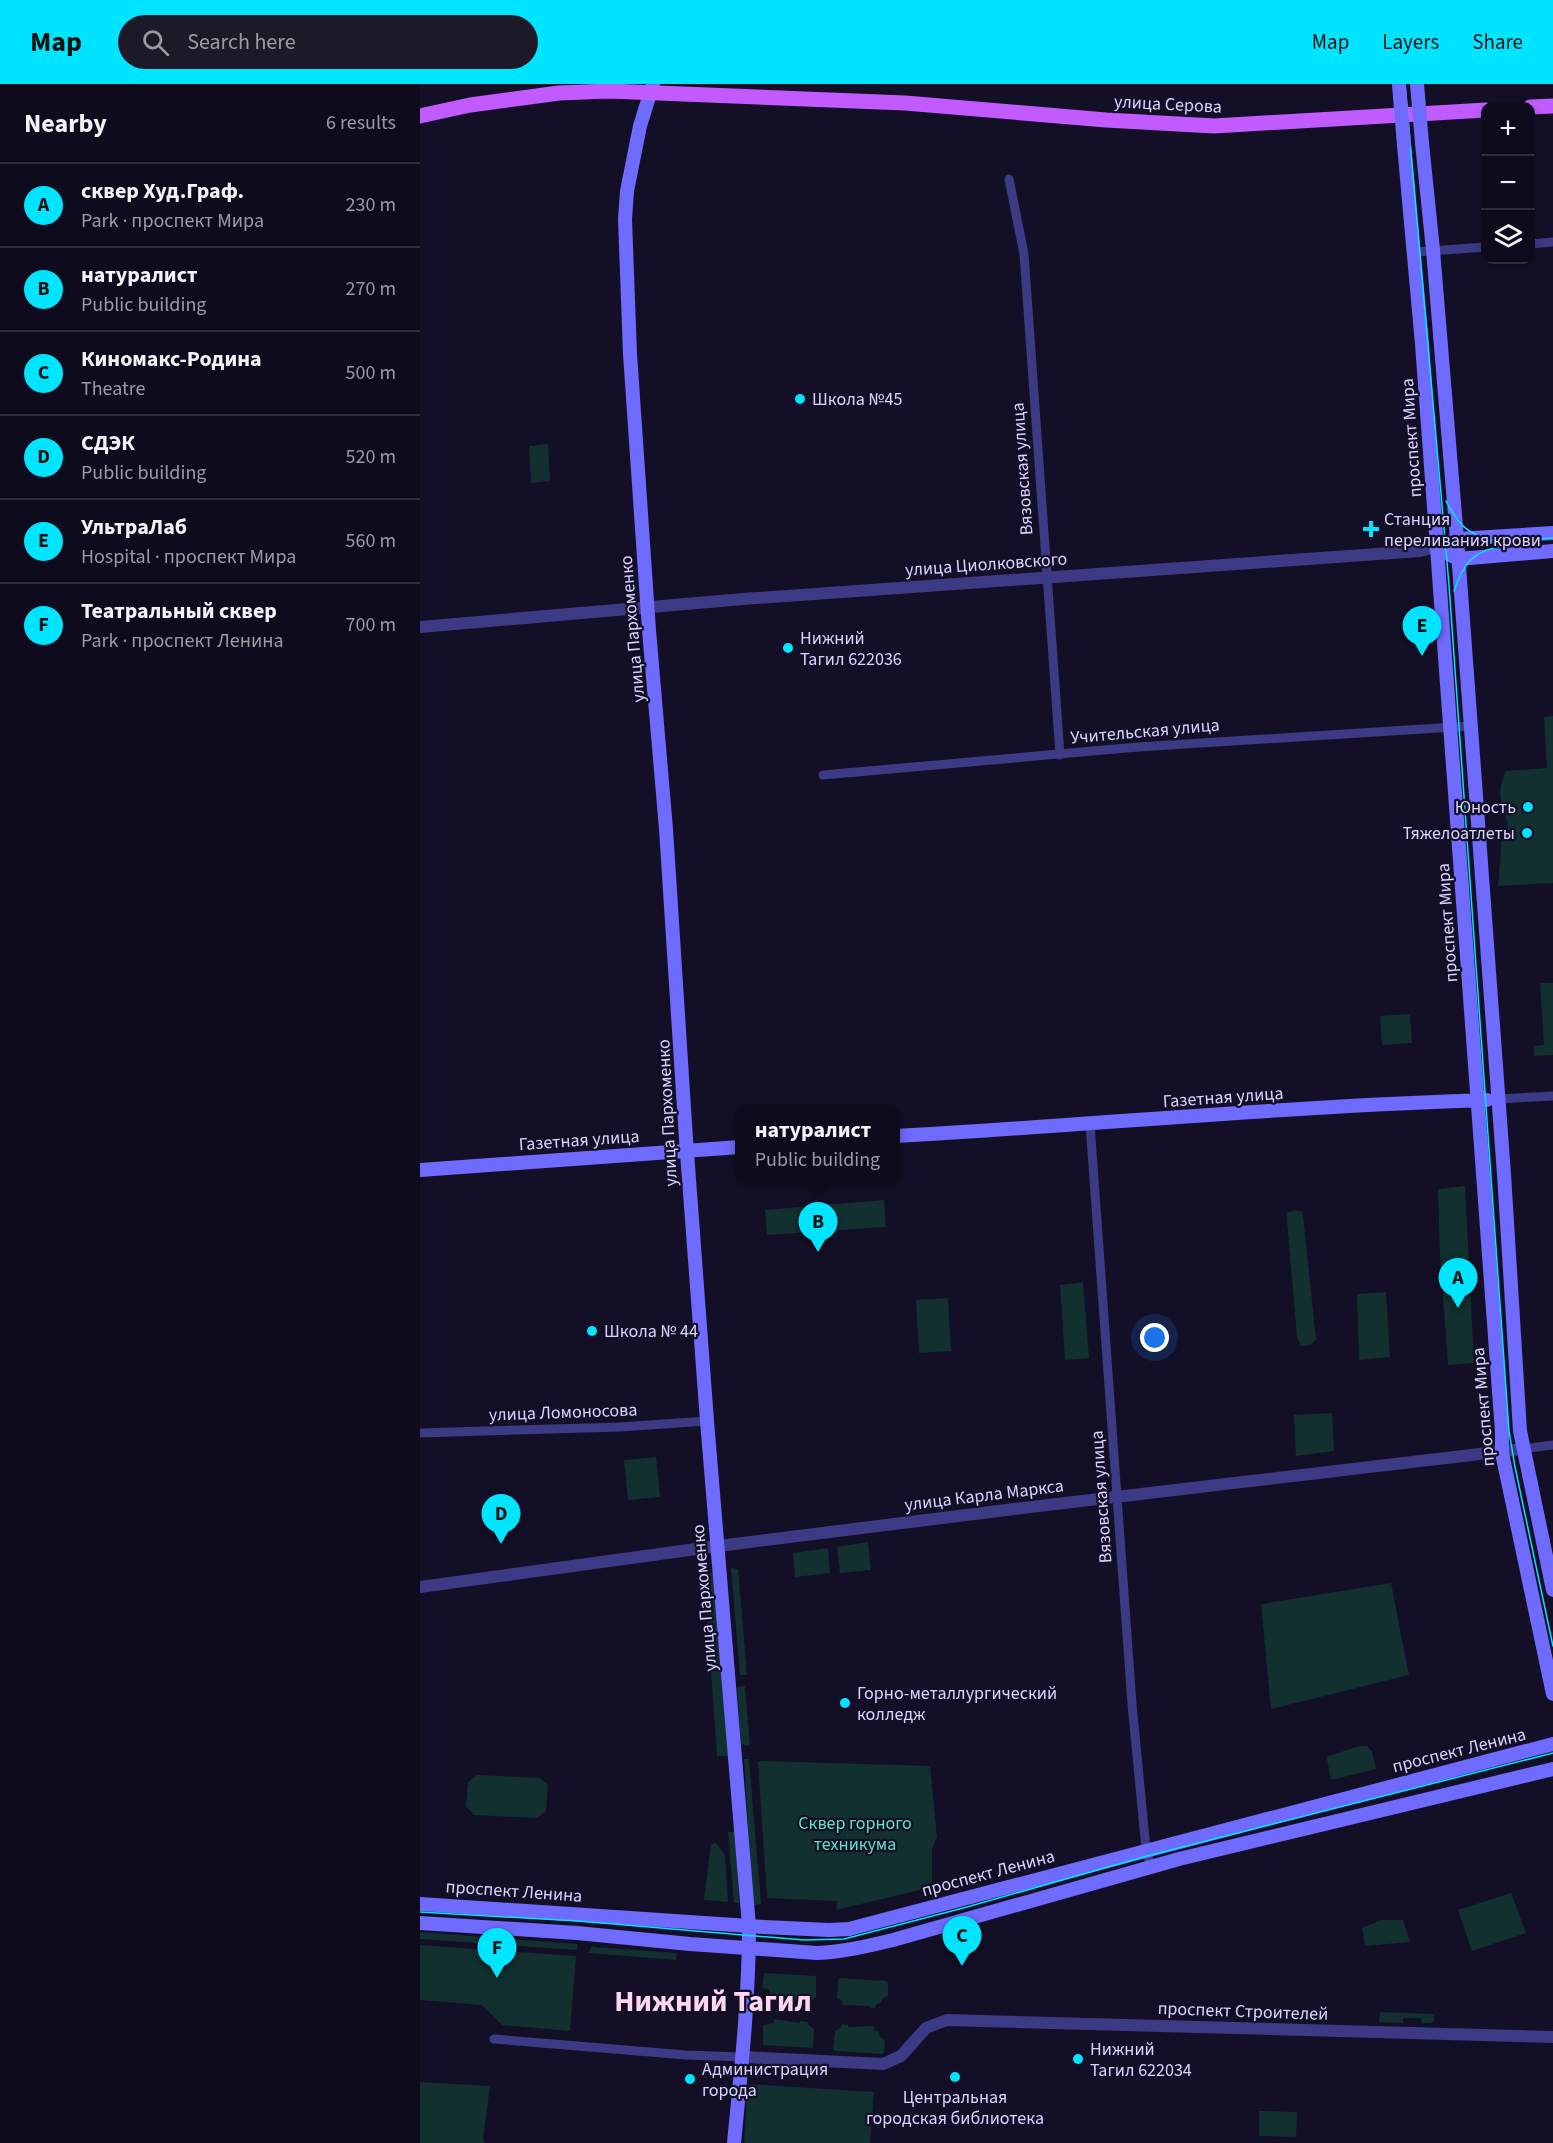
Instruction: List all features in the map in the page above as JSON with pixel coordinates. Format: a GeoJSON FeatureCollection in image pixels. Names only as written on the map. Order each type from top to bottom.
{"type":"FeatureCollection","features":[{"type":"Feature","properties":{"kind":"main road","name":"проспект Мира"},"geometry":{"type":"LineString","coordinates":[[1399,84],[1415,252],[1451,727],[1502,1420],[1502,1453],[1553,1694]]}},
{"type":"Feature","properties":{"kind":"main road","name":"проспект Мира"},"geometry":{"type":"LineString","coordinates":[[1417,84],[1457,539],[1504,1174],[1515,1376],[1522,1449],[1553,1590]]}},
{"type":"Feature","properties":{"kind":"main road","name":"улица Серова"},"geometry":{"type":"LineString","coordinates":[[420,116],[470,105],[559,93],[651,88],[905,103],[1106,120],[1214,126],[1481,110]]}},
{"type":"Feature","properties":{"kind":"main road","name":"улица Пархоменко"},"geometry":{"type":"LineString","coordinates":[[651,88],[630,169],[625,219],[632,375],[648,607],[668,844],[687,1151],[748,1926],[749,1948],[742,2057],[734,2143]]}},
{"type":"Feature","properties":{"kind":"main road"},"geometry":{"type":"LineString","coordinates":[[1535,107],[1553,106]]}},
{"type":"Feature","properties":{"kind":"main road","name":"улица Циолковского"},"geometry":{"type":"LineString","coordinates":[[1436,547],[1457,539],[1553,533]]}},
{"type":"Feature","properties":{"kind":"main road"},"geometry":{"type":"LineString","coordinates":[[1436,547],[1458,559],[1553,551]]}},
{"type":"Feature","properties":{"kind":"main road","name":"Газетная улица"},"geometry":{"type":"LineString","coordinates":[[900,1136],[1235,1113],[1498,1099]]}},
{"type":"Feature","properties":{"kind":"main road","name":"Газетная улица"},"geometry":{"type":"LineString","coordinates":[[420,1170],[735,1147]]}},
{"type":"Feature","properties":{"kind":"main road","name":"проспект Ленина"},"geometry":{"type":"LineString","coordinates":[[420,1904],[748,1926],[849,1929],[1146,1849],[1553,1744]]}},
{"type":"Feature","properties":{"kind":"main road","name":"проспект Ленина"},"geometry":{"type":"LineString","coordinates":[[420,1923],[577,1933],[817,1953],[856,1949],[1150,1867],[1553,1769]]}},
{"type":"Feature","properties":{"kind":"street","name":"Вязовская улица"},"geometry":{"type":"LineString","coordinates":[[1009,178],[1021,234],[1026,289],[1060,755]]}},
{"type":"Feature","properties":{"kind":"street"},"geometry":{"type":"LineString","coordinates":[[1535,244],[1553,242]]}},
{"type":"Feature","properties":{"kind":"street"},"geometry":{"type":"LineString","coordinates":[[1415,252],[1481,247]]}},
{"type":"Feature","properties":{"kind":"street","name":"улица Циолковского"},"geometry":{"type":"LineString","coordinates":[[420,627],[648,607],[1420,551],[1436,547]]}},
{"type":"Feature","properties":{"kind":"street","name":"Учительская улица"},"geometry":{"type":"LineString","coordinates":[[824,774],[1138,747],[1470,726]]}},
{"type":"Feature","properties":{"kind":"street","name":"Газетная улица"},"geometry":{"type":"LineString","coordinates":[[1498,1099],[1553,1096]]}},
{"type":"Feature","properties":{"kind":"street","name":"Вязовская улица"},"geometry":{"type":"LineString","coordinates":[[1090,1124],[1131,1694],[1146,1849],[1150,1867]]}},
{"type":"Feature","properties":{"kind":"street","name":"улица Ломоносова"},"geometry":{"type":"LineString","coordinates":[[420,1433],[620,1427],[707,1421]]}},
{"type":"Feature","properties":{"kind":"street","name":"улица Карла Маркса"},"geometry":{"type":"LineString","coordinates":[[420,1587],[718,1546],[1502,1453],[1553,1444]]}},
{"type":"Feature","properties":{"kind":"street","name":"проспект Строителей"},"geometry":{"type":"LineString","coordinates":[[742,2057],[883,2064],[901,2056],[916,2038],[932,2025],[947,2020],[1553,2037]]}},
{"type":"Feature","properties":{"kind":"street"},"geometry":{"type":"LineString","coordinates":[[494,2039],[675,2054],[742,2057]]}},
{"type":"Feature","properties":{"kind":"green space"},"geometry":{"type":"Polygon","coordinates":[[[548,444],[550,481],[531,483],[529,446],[548,444]]]}},
{"type":"Feature","properties":{"kind":"green space","name":"Юность"},"geometry":{"type":"Polygon","coordinates":[[[1553,716],[1553,883],[1498,886],[1502,837],[1509,834],[1500,796],[1502,781],[1506,771],[1547,768],[1544,717],[1553,716]]]}},
{"type":"Feature","properties":{"kind":"green space"},"geometry":{"type":"Polygon","coordinates":[[[1540,983],[1553,983],[1553,1055],[1534,1056],[1534,1046],[1544,1045],[1540,983]]]}},
{"type":"Feature","properties":{"kind":"green space"},"geometry":{"type":"Polygon","coordinates":[[[1410,1014],[1412,1043],[1382,1045],[1380,1016],[1410,1014]]]}},
{"type":"Feature","properties":{"kind":"green space"},"geometry":{"type":"Polygon","coordinates":[[[1465,1186],[1474,1363],[1448,1365],[1440,1256],[1438,1189],[1465,1186]]]}},
{"type":"Feature","properties":{"kind":"green space"},"geometry":{"type":"Polygon","coordinates":[[[884,1200],[886,1227],[767,1235],[765,1210],[884,1200]]]}},
{"type":"Feature","properties":{"kind":"green space"},"geometry":{"type":"Polygon","coordinates":[[[1295,1210],[1301,1211],[1303,1215],[1316,1339],[1311,1345],[1301,1346],[1297,1337],[1287,1221],[1287,1213],[1295,1210]]]}},
{"type":"Feature","properties":{"kind":"green space"},"geometry":{"type":"Polygon","coordinates":[[[1083,1282],[1089,1358],[1065,1360],[1060,1285],[1083,1282]]]}},
{"type":"Feature","properties":{"kind":"green space"},"geometry":{"type":"Polygon","coordinates":[[[1386,1292],[1390,1357],[1359,1360],[1357,1294],[1386,1292]]]}},
{"type":"Feature","properties":{"kind":"green space"},"geometry":{"type":"Polygon","coordinates":[[[948,1298],[951,1351],[919,1353],[916,1300],[948,1298]]]}},
{"type":"Feature","properties":{"kind":"green space"},"geometry":{"type":"Polygon","coordinates":[[[1332,1413],[1334,1451],[1296,1456],[1294,1415],[1332,1413]]]}},
{"type":"Feature","properties":{"kind":"green space"},"geometry":{"type":"Polygon","coordinates":[[[656,1457],[660,1497],[628,1500],[624,1460],[656,1457]]]}},
{"type":"Feature","properties":{"kind":"green space"},"geometry":{"type":"Polygon","coordinates":[[[868,1542],[871,1570],[840,1573],[837,1547],[868,1542]]]}},
{"type":"Feature","properties":{"kind":"green space"},"geometry":{"type":"Polygon","coordinates":[[[828,1548],[830,1573],[795,1577],[793,1553],[828,1548]]]}},
{"type":"Feature","properties":{"kind":"green space"},"geometry":{"type":"Polygon","coordinates":[[[731,1568],[738,1569],[747,1675],[740,1675],[731,1568]]]}},
{"type":"Feature","properties":{"kind":"green space"},"geometry":{"type":"Polygon","coordinates":[[[704,1573],[717,1573],[728,1756],[717,1756],[704,1573]]]}},
{"type":"Feature","properties":{"kind":"green space"},"geometry":{"type":"Polygon","coordinates":[[[1391,1583],[1409,1675],[1271,1709],[1261,1604],[1391,1583]]]}},
{"type":"Feature","properties":{"kind":"green space"},"geometry":{"type":"Polygon","coordinates":[[[745,1686],[750,1746],[741,1744],[737,1687],[745,1686]]]}},
{"type":"Feature","properties":{"kind":"green space"},"geometry":{"type":"Polygon","coordinates":[[[1367,1746],[1372,1751],[1376,1769],[1331,1780],[1328,1756],[1367,1746]]]}},
{"type":"Feature","properties":{"kind":"green space"},"geometry":{"type":"Polygon","coordinates":[[[744,1759],[749,1759],[761,1904],[753,1905],[744,1759]]]}},
{"type":"Feature","properties":{"kind":"green space","name":"Сквер горного техникума"},"geometry":{"type":"Polygon","coordinates":[[[758,1761],[930,1766],[937,1837],[932,1849],[932,1887],[836,1910],[837,1901],[767,1898],[758,1761]]]}},
{"type":"Feature","properties":{"kind":"green space"},"geometry":{"type":"Polygon","coordinates":[[[477,1775],[540,1778],[548,1785],[546,1811],[537,1818],[474,1815],[466,1806],[468,1782],[477,1775]]]}},
{"type":"Feature","properties":{"kind":"green space"},"geometry":{"type":"Polygon","coordinates":[[[728,1832],[736,1832],[739,1903],[734,1903],[728,1832]]]}},
{"type":"Feature","properties":{"kind":"green space"},"geometry":{"type":"Polygon","coordinates":[[[716,1843],[725,1855],[728,1902],[704,1900],[711,1844],[716,1843]]]}},
{"type":"Feature","properties":{"kind":"green space"},"geometry":{"type":"Polygon","coordinates":[[[1511,1893],[1526,1933],[1472,1951],[1458,1910],[1511,1893]]]}},
{"type":"Feature","properties":{"kind":"green space"},"geometry":{"type":"Polygon","coordinates":[[[1381,1920],[1403,1920],[1410,1942],[1365,1946],[1362,1928],[1381,1920]]]}},
{"type":"Feature","properties":{"kind":"green space"},"geometry":{"type":"Polygon","coordinates":[[[420,1932],[577,1944],[577,1950],[420,1939],[420,1932]]]}},
{"type":"Feature","properties":{"kind":"green space"},"geometry":{"type":"Polygon","coordinates":[[[420,1945],[576,1956],[570,2031],[502,2025],[482,2005],[420,2000],[420,1945]]]}},
{"type":"Feature","properties":{"kind":"green space"},"geometry":{"type":"Polygon","coordinates":[[[592,1946],[677,1953],[676,1960],[588,1953],[592,1946]]]}},
{"type":"Feature","properties":{"kind":"green space"},"geometry":{"type":"Polygon","coordinates":[[[764,1973],[816,1976],[816,1997],[809,2003],[775,2001],[769,1989],[762,1988],[764,1973]]]}},
{"type":"Feature","properties":{"kind":"green space"},"geometry":{"type":"Polygon","coordinates":[[[840,1978],[886,1981],[888,1996],[876,2004],[875,2008],[843,2005],[842,2001],[837,1998],[840,1978]]]}},
{"type":"Feature","properties":{"kind":"green space"},"geometry":{"type":"Polygon","coordinates":[[[1380,2012],[1434,2014],[1434,2021],[1422,2023],[1421,2018],[1403,2018],[1403,2023],[1379,2022],[1380,2012]]]}},
{"type":"Feature","properties":{"kind":"green space"},"geometry":{"type":"Polygon","coordinates":[[[774,2019],[808,2022],[814,2029],[813,2048],[763,2045],[763,2025],[774,2023],[774,2019]]]}},
{"type":"Feature","properties":{"kind":"green space"},"geometry":{"type":"Polygon","coordinates":[[[842,2024],[848,2027],[874,2026],[874,2030],[879,2032],[880,2037],[885,2040],[884,2053],[835,2051],[833,2049],[835,2031],[842,2024]]]}},
{"type":"Feature","properties":{"kind":"green space"},"geometry":{"type":"Polygon","coordinates":[[[420,2082],[490,2086],[483,2139],[485,2143],[420,2143],[420,2082]]]}},
{"type":"Feature","properties":{"kind":"green space"},"geometry":{"type":"Polygon","coordinates":[[[748,2084],[874,2092],[870,2143],[744,2143],[748,2084]]]}},
{"type":"Feature","properties":{"kind":"green space"},"geometry":{"type":"Polygon","coordinates":[[[1259,2111],[1297,2112],[1296,2137],[1259,2136],[1259,2111]]]}},
{"type":"Feature","properties":{"kind":"tram line"},"geometry":{"type":"LineString","coordinates":[[1405,84],[1449,585],[1509,1431],[1553,1646]]}},
{"type":"Feature","properties":{"kind":"tram line"},"geometry":{"type":"LineString","coordinates":[[1446,501],[1464,527],[1483,538],[1492,541],[1553,538]]}},
{"type":"Feature","properties":{"kind":"tram line"},"geometry":{"type":"LineString","coordinates":[[1454,591],[1461,573],[1471,560],[1484,551],[1503,547]]}},
{"type":"Feature","properties":{"kind":"tram line"},"geometry":{"type":"LineString","coordinates":[[420,1912],[578,1921],[804,1940],[844,1939],[1147,1856],[1553,1753]]}},
{"type":"Feature","properties":{"kind":"place","name":"Школа №45"},"geometry":{"type":"Point","coordinates":[800,399]}},
{"type":"Feature","properties":{"kind":"place","name":"Станция переливания крови"},"geometry":{"type":"Point","coordinates":[1371,529]}},
{"type":"Feature","properties":{"kind":"place","name":"Нижний Тагил 622036"},"geometry":{"type":"Point","coordinates":[788,648]}},
{"type":"Feature","properties":{"kind":"place","name":"УльтраЛаб"},"geometry":{"type":"Point","coordinates":[1422,656]}},
{"type":"Feature","properties":{"kind":"place","name":"Юность"},"geometry":{"type":"Point","coordinates":[1528,807]}},
{"type":"Feature","properties":{"kind":"place","name":"Тяжелоатлеты"},"geometry":{"type":"Point","coordinates":[1527,833]}},
{"type":"Feature","properties":{"kind":"place","name":"натуралист"},"geometry":{"type":"Point","coordinates":[818,1252]}},
{"type":"Feature","properties":{"kind":"place","name":"сквер Худ.Граф."},"geometry":{"type":"Point","coordinates":[1458,1308]}},
{"type":"Feature","properties":{"kind":"place","name":"Школа № 44"},"geometry":{"type":"Point","coordinates":[592,1331]}},
{"type":"Feature","properties":{"kind":"place","name":"СДЭК"},"geometry":{"type":"Point","coordinates":[501,1544]}},
{"type":"Feature","properties":{"kind":"place","name":"Горно-металлургический колледж"},"geometry":{"type":"Point","coordinates":[845,1703]}},
{"type":"Feature","properties":{"kind":"place","name":"Киномакс-Родина"},"geometry":{"type":"Point","coordinates":[962,1966]}},
{"type":"Feature","properties":{"kind":"place","name":"Театральный сквер"},"geometry":{"type":"Point","coordinates":[497,1978]}},
{"type":"Feature","properties":{"kind":"place","name":"Нижний Тагил 622034"},"geometry":{"type":"Point","coordinates":[1078,2059]}},
{"type":"Feature","properties":{"kind":"place","name":"Центральная городская библиотека"},"geometry":{"type":"Point","coordinates":[955,2077]}},
{"type":"Feature","properties":{"kind":"place","name":"Администрация города"},"geometry":{"type":"Point","coordinates":[690,2079]}},
{"type":"Feature","properties":{"kind":"district","name":"Нижний Тагил"},"geometry":{"type":"Point","coordinates":[713,2001]}}]}
